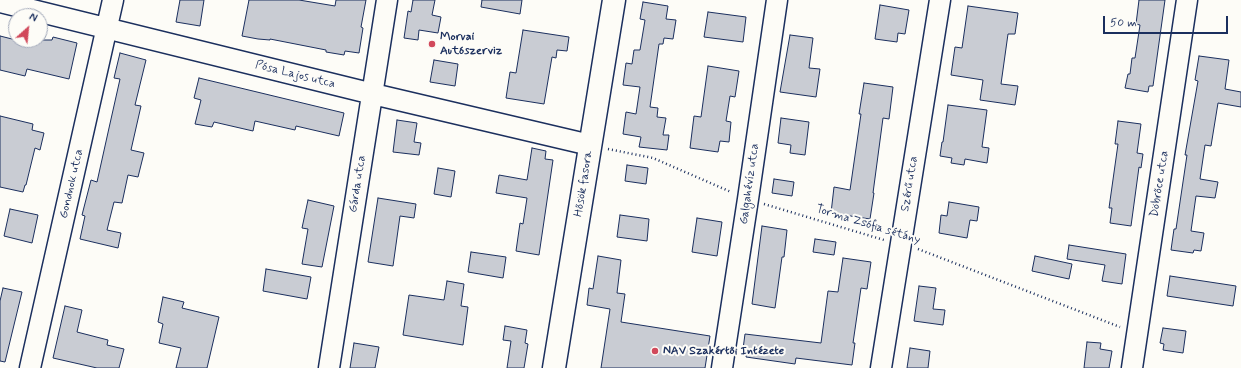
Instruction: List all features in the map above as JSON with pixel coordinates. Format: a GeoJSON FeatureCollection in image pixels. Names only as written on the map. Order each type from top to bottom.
{"type":"FeatureCollection","features":[{"type":"Feature","properties":{"kind":"street","name":"Gondnok utca"},"geometry":{"type":"LineString","coordinates":[[30,368],[113,0]]}},
{"type":"Feature","properties":{"kind":"street","name":"Gárda utca"},"geometry":{"type":"LineString","coordinates":[[329,368],[387,0]]}},
{"type":"Feature","properties":{"kind":"street","name":"Hősök fasora"},"geometry":{"type":"LineString","coordinates":[[554,368],[614,0]]}},
{"type":"Feature","properties":{"kind":"street","name":"Galgahévíz utca"},"geometry":{"type":"LineString","coordinates":[[722,368],[776,0]]}},
{"type":"Feature","properties":{"kind":"street","name":"Szérű utca"},"geometry":{"type":"LineString","coordinates":[[881,368],[940,0]]}},
{"type":"Feature","properties":{"kind":"street","name":"Döbrőce utca"},"geometry":{"type":"LineString","coordinates":[[1132,368],[1188,0]]}},
{"type":"Feature","properties":{"kind":"street","name":"Pósa Lajos utca"},"geometry":{"type":"LineString","coordinates":[[0,2],[372,94],[590,145]]}},
{"type":"Feature","properties":{"kind":"path","name":"Torma Zsófia sétány"},"geometry":{"type":"LineString","coordinates":[[590,145],[652,158],[748,199],[917,249],[1137,333]]}},
{"type":"Feature","properties":{"kind":"building"},"geometry":{"type":"Polygon","coordinates":[[[180,0],[204,0],[200,26],[176,22],[180,0]]]}},
{"type":"Feature","properties":{"kind":"building"},"geometry":{"type":"Polygon","coordinates":[[[249,0],[299,0],[335,6],[336,0],[366,0],[361,27],[363,28],[359,53],[345,51],[344,55],[270,39],[258,39],[242,36],[249,0]]]}},
{"type":"Feature","properties":{"kind":"building"},"geometry":{"type":"Polygon","coordinates":[[[413,0],[435,0],[432,15],[441,17],[438,33],[419,30],[418,40],[404,38],[408,11],[411,12],[413,0]]]}},
{"type":"Feature","properties":{"kind":"building"},"geometry":{"type":"Polygon","coordinates":[[[482,0],[522,0],[520,14],[481,7],[482,0]]]}},
{"type":"Feature","properties":{"kind":"building"},"geometry":{"type":"Polygon","coordinates":[[[1139,0],[1165,0],[1153,86],[1149,86],[1148,92],[1125,88],[1128,74],[1130,74],[1132,58],[1135,58],[1140,25],[1136,24],[1139,0]]]}},
{"type":"Feature","properties":{"kind":"building"},"geometry":{"type":"Polygon","coordinates":[[[643,2],[668,6],[666,19],[676,20],[673,39],[664,38],[663,44],[659,44],[650,107],[658,108],[657,117],[666,118],[663,135],[669,135],[667,150],[639,147],[641,137],[623,134],[626,112],[636,114],[640,87],[623,85],[626,63],[632,64],[634,50],[640,50],[645,20],[640,19],[643,2]]]}},
{"type":"Feature","properties":{"kind":"building"},"geometry":{"type":"Polygon","coordinates":[[[880,5],[909,10],[905,34],[898,33],[897,42],[875,39],[880,5]]]}},
{"type":"Feature","properties":{"kind":"building"},"geometry":{"type":"Polygon","coordinates":[[[968,6],[1018,13],[1015,34],[1008,34],[1001,84],[1018,86],[1015,105],[980,100],[983,80],[951,75],[955,47],[962,48],[968,6]]]}},
{"type":"Feature","properties":{"kind":"building"},"geometry":{"type":"Polygon","coordinates":[[[708,12],[746,17],[743,42],[704,37],[708,12]]]}},
{"type":"Feature","properties":{"kind":"building"},"geometry":{"type":"Polygon","coordinates":[[[523,30],[569,37],[567,51],[557,50],[556,58],[552,57],[544,104],[506,98],[510,72],[516,73],[523,30]]]}},
{"type":"Feature","properties":{"kind":"building"},"geometry":{"type":"Polygon","coordinates":[[[790,35],[813,38],[809,68],[820,69],[816,97],[780,92],[790,35]]]}},
{"type":"Feature","properties":{"kind":"building"},"geometry":{"type":"Polygon","coordinates":[[[0,36],[8,38],[8,48],[48,48],[48,40],[52,40],[53,37],[77,43],[69,79],[27,69],[25,76],[0,70],[0,36]]]}},
{"type":"Feature","properties":{"kind":"building"},"geometry":{"type":"Polygon","coordinates":[[[120,53],[146,60],[135,105],[141,106],[131,150],[144,153],[138,177],[128,175],[122,203],[114,202],[107,230],[121,233],[118,248],[80,239],[85,216],[82,215],[91,180],[97,182],[120,79],[114,78],[120,53]]]}},
{"type":"Feature","properties":{"kind":"building"},"geometry":{"type":"Polygon","coordinates":[[[1199,56],[1229,60],[1225,89],[1241,92],[1241,107],[1218,103],[1211,146],[1205,145],[1200,179],[1218,182],[1215,198],[1196,196],[1191,231],[1204,233],[1201,251],[1194,250],[1193,253],[1171,250],[1174,229],[1176,229],[1187,155],[1185,155],[1198,81],[1195,80],[1199,56]]]}},
{"type":"Feature","properties":{"kind":"building"},"geometry":{"type":"Polygon","coordinates":[[[434,60],[458,64],[455,86],[430,82],[434,60]]]}},
{"type":"Feature","properties":{"kind":"building"},"geometry":{"type":"Polygon","coordinates":[[[708,66],[739,71],[735,97],[730,96],[726,121],[731,122],[729,142],[720,141],[718,152],[690,148],[694,116],[701,117],[708,66]]]}},
{"type":"Feature","properties":{"kind":"building"},"geometry":{"type":"Polygon","coordinates":[[[199,78],[344,113],[339,136],[296,126],[295,130],[255,121],[253,131],[214,122],[212,127],[195,124],[201,100],[194,98],[199,78]]]}},
{"type":"Feature","properties":{"kind":"building"},"geometry":{"type":"Polygon","coordinates":[[[864,83],[893,87],[889,119],[883,118],[870,219],[831,213],[834,187],[850,190],[864,83]]]}},
{"type":"Feature","properties":{"kind":"building"},"geometry":{"type":"Polygon","coordinates":[[[948,105],[987,110],[982,147],[989,148],[987,163],[965,159],[964,165],[951,163],[952,158],[940,156],[948,105]]]}},
{"type":"Feature","properties":{"kind":"building"},"geometry":{"type":"Polygon","coordinates":[[[0,116],[33,124],[32,130],[44,133],[40,150],[35,148],[23,192],[0,187],[0,116]]]}},
{"type":"Feature","properties":{"kind":"building"},"geometry":{"type":"Polygon","coordinates":[[[781,118],[809,122],[805,155],[790,153],[791,145],[778,143],[781,118]]]}},
{"type":"Feature","properties":{"kind":"building"},"geometry":{"type":"Polygon","coordinates":[[[397,120],[417,123],[414,142],[421,143],[419,155],[393,152],[397,120]]]}},
{"type":"Feature","properties":{"kind":"building"},"geometry":{"type":"Polygon","coordinates":[[[1118,121],[1141,124],[1137,153],[1143,154],[1141,168],[1139,167],[1131,226],[1110,223],[1112,208],[1109,208],[1118,144],[1115,144],[1118,121]]]}},
{"type":"Feature","properties":{"kind":"building"},"geometry":{"type":"Polygon","coordinates":[[[532,148],[546,151],[545,159],[553,160],[539,255],[516,251],[520,223],[523,224],[527,198],[496,193],[499,175],[527,180],[532,148]]]}},
{"type":"Feature","properties":{"kind":"building"},"geometry":{"type":"Polygon","coordinates":[[[627,165],[648,168],[646,184],[625,181],[627,165]]]}},
{"type":"Feature","properties":{"kind":"building"},"geometry":{"type":"Polygon","coordinates":[[[438,168],[455,171],[451,197],[434,194],[438,168]]]}},
{"type":"Feature","properties":{"kind":"building"},"geometry":{"type":"Polygon","coordinates":[[[774,179],[794,182],[792,196],[772,193],[774,179]]]}},
{"type":"Feature","properties":{"kind":"building"},"geometry":{"type":"Polygon","coordinates":[[[378,198],[416,204],[414,218],[400,216],[393,266],[368,262],[378,198]]]}},
{"type":"Feature","properties":{"kind":"building"},"geometry":{"type":"Polygon","coordinates":[[[308,200],[334,206],[322,267],[302,264],[308,229],[302,228],[308,200]]]}},
{"type":"Feature","properties":{"kind":"building"},"geometry":{"type":"Polygon","coordinates":[[[949,202],[979,207],[977,221],[970,220],[967,238],[939,233],[941,215],[947,216],[949,202]]]}},
{"type":"Feature","properties":{"kind":"building"},"geometry":{"type":"Polygon","coordinates":[[[10,209],[38,215],[32,243],[4,236],[10,209]]]}},
{"type":"Feature","properties":{"kind":"building"},"geometry":{"type":"Polygon","coordinates":[[[620,215],[649,219],[647,241],[617,237],[620,215]]]}},
{"type":"Feature","properties":{"kind":"building"},"geometry":{"type":"Polygon","coordinates":[[[697,218],[722,222],[717,256],[692,252],[697,218]]]}},
{"type":"Feature","properties":{"kind":"building"},"geometry":{"type":"Polygon","coordinates":[[[762,226],[787,230],[775,308],[752,304],[762,226]]]}},
{"type":"Feature","properties":{"kind":"building"},"geometry":{"type":"Polygon","coordinates":[[[815,239],[836,242],[834,255],[813,252],[815,239]]]}},
{"type":"Feature","properties":{"kind":"building"},"geometry":{"type":"Polygon","coordinates":[[[1069,245],[1126,254],[1122,284],[1102,281],[1105,265],[1067,259],[1069,245]]]}},
{"type":"Feature","properties":{"kind":"building"},"geometry":{"type":"Polygon","coordinates":[[[471,252],[506,257],[503,278],[468,272],[471,252]]]}},
{"type":"Feature","properties":{"kind":"building","name":"NAV Szakértői Intézete"},"geometry":{"type":"Polygon","coordinates":[[[598,256],[621,260],[617,293],[625,294],[621,322],[710,336],[705,368],[601,368],[610,309],[587,305],[589,288],[593,289],[598,256]]]}},
{"type":"Feature","properties":{"kind":"building"},"geometry":{"type":"Polygon","coordinates":[[[1035,256],[1072,264],[1069,279],[1032,271],[1035,256]]]}},
{"type":"Feature","properties":{"kind":"building"},"geometry":{"type":"Polygon","coordinates":[[[843,258],[871,262],[867,289],[861,288],[853,343],[855,343],[852,365],[796,358],[795,364],[746,357],[747,350],[743,349],[745,334],[821,343],[828,291],[838,292],[843,258]]]}},
{"type":"Feature","properties":{"kind":"building"},"geometry":{"type":"Polygon","coordinates":[[[266,269],[311,277],[307,299],[263,291],[266,269]]]}},
{"type":"Feature","properties":{"kind":"building"},"geometry":{"type":"Polygon","coordinates":[[[1170,276],[1236,286],[1233,306],[1167,296],[1170,276]]]}},
{"type":"Feature","properties":{"kind":"building"},"geometry":{"type":"Polygon","coordinates":[[[447,281],[464,284],[461,306],[468,307],[463,345],[403,335],[409,295],[444,300],[447,281]]]}},
{"type":"Feature","properties":{"kind":"building"},"geometry":{"type":"Polygon","coordinates":[[[919,286],[936,288],[933,309],[945,310],[943,325],[914,321],[919,286]]]}},
{"type":"Feature","properties":{"kind":"building"},"geometry":{"type":"Polygon","coordinates":[[[3,288],[22,292],[5,362],[0,361],[0,301],[3,288]]]}},
{"type":"Feature","properties":{"kind":"building"},"geometry":{"type":"Polygon","coordinates":[[[163,297],[184,302],[182,308],[219,317],[207,368],[176,368],[181,348],[159,343],[163,324],[158,322],[163,297]]]}},
{"type":"Feature","properties":{"kind":"building"},"geometry":{"type":"Polygon","coordinates":[[[65,306],[82,310],[77,332],[108,340],[107,345],[124,349],[119,368],[97,368],[53,358],[65,306]]]}},
{"type":"Feature","properties":{"kind":"building"},"geometry":{"type":"Polygon","coordinates":[[[505,326],[527,330],[525,343],[528,344],[524,368],[507,368],[511,341],[503,340],[505,326]]]}},
{"type":"Feature","properties":{"kind":"building"},"geometry":{"type":"Polygon","coordinates":[[[1163,328],[1186,331],[1183,353],[1163,350],[1164,344],[1160,343],[1163,328]]]}},
{"type":"Feature","properties":{"kind":"building"},"geometry":{"type":"Polygon","coordinates":[[[1087,342],[1101,343],[1100,349],[1112,351],[1109,368],[1084,368],[1087,342]]]}},
{"type":"Feature","properties":{"kind":"building"},"geometry":{"type":"Polygon","coordinates":[[[354,343],[379,347],[375,368],[350,368],[354,343]]]}},
{"type":"Feature","properties":{"kind":"building"},"geometry":{"type":"Polygon","coordinates":[[[910,348],[930,351],[928,368],[907,368],[910,348]]]}},
{"type":"Feature","properties":{"kind":"place","name":"Morvai Autószerviz"},"geometry":{"type":"Point","coordinates":[432,44]}},
{"type":"Feature","properties":{"kind":"place","name":"NAV Szakértői Intézete"},"geometry":{"type":"Point","coordinates":[655,351]}}]}
